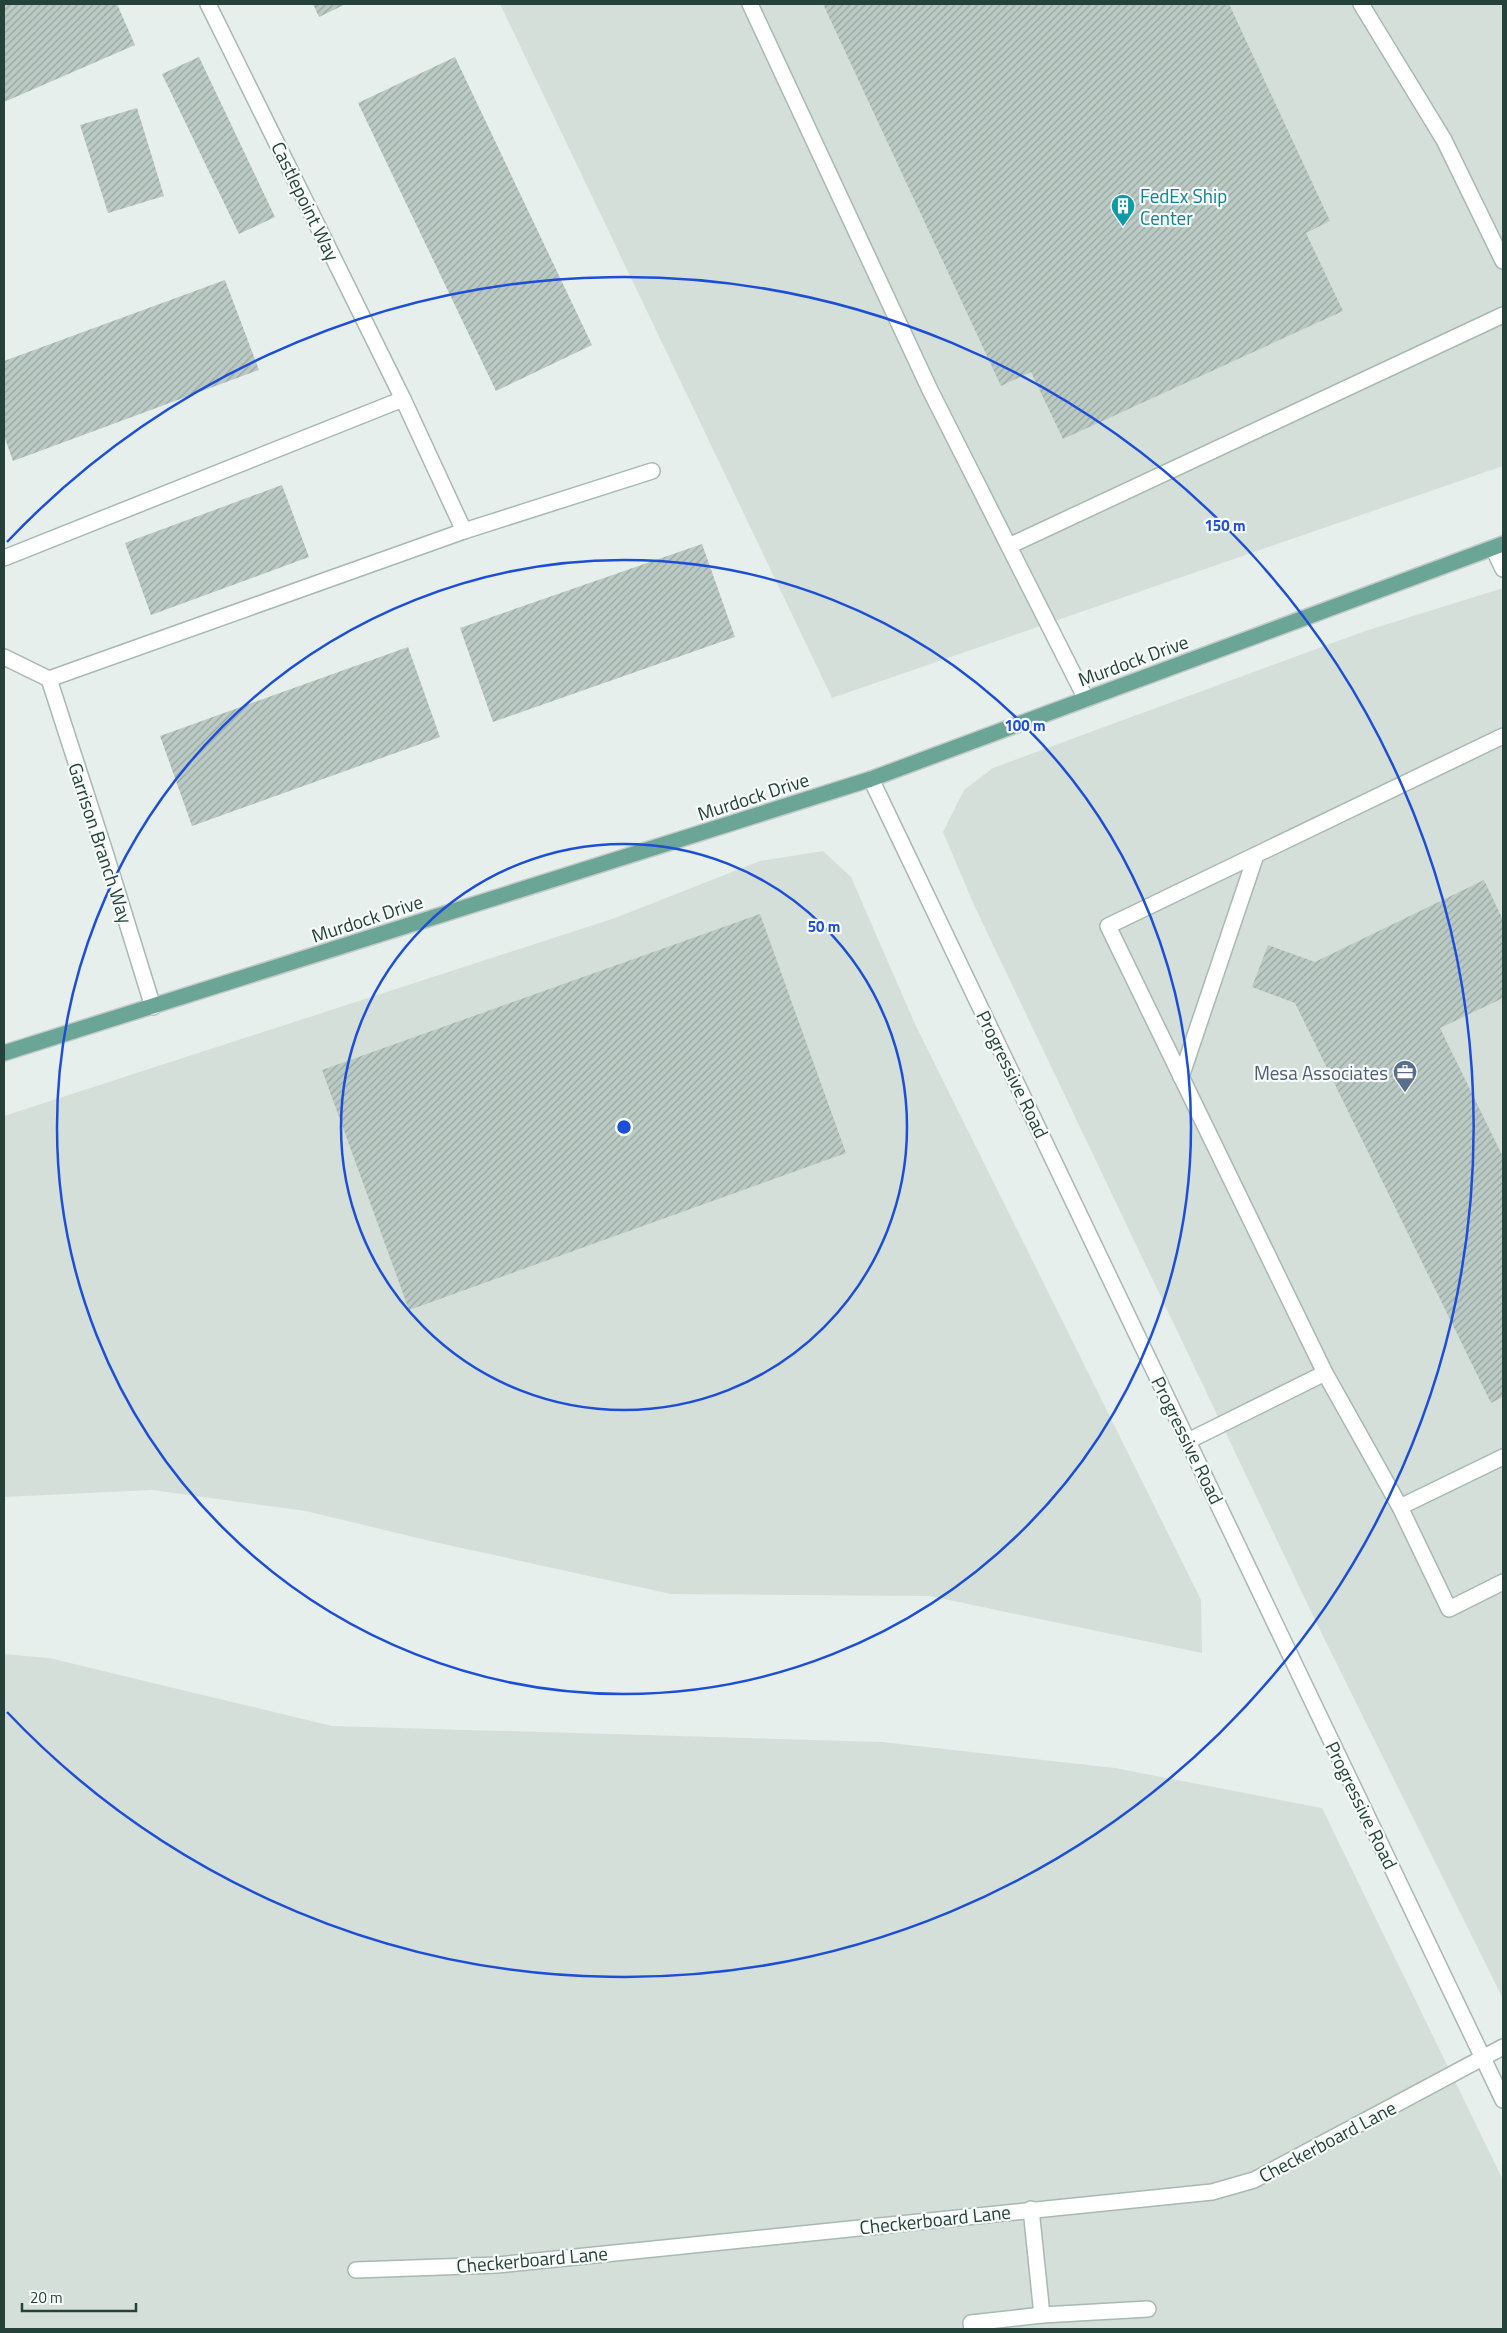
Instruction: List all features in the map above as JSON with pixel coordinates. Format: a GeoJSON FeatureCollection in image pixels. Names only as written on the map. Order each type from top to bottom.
{"type":"FeatureCollection","features":[{"type":"Feature","properties":{"kind":"main road","name":"Murdock Drive"},"geometry":{"type":"LineString","coordinates":[[4,1054],[871,779],[1498,546]]}},
{"type":"Feature","properties":{"kind":"street","name":"Castlepoint Way"},"geometry":{"type":"LineString","coordinates":[[208,4],[403,399],[464,531]]}},
{"type":"Feature","properties":{"kind":"street"},"geometry":{"type":"LineString","coordinates":[[750,4],[930,390],[1086,700]]}},
{"type":"Feature","properties":{"kind":"street"},"geometry":{"type":"LineString","coordinates":[[1361,4],[1444,140],[1503,261]]}},
{"type":"Feature","properties":{"kind":"street"},"geometry":{"type":"LineString","coordinates":[[1009,546],[1503,315]]}},
{"type":"Feature","properties":{"kind":"street"},"geometry":{"type":"LineString","coordinates":[[4,558],[403,399]]}},
{"type":"Feature","properties":{"kind":"street"},"geometry":{"type":"LineString","coordinates":[[4,657],[49,679],[464,531],[652,471]]}},
{"type":"Feature","properties":{"kind":"street"},"geometry":{"type":"LineString","coordinates":[[1498,546],[1503,569]]}},
{"type":"Feature","properties":{"kind":"street","name":"Garrison Branch Way"},"geometry":{"type":"LineString","coordinates":[[49,679],[106,852],[152,1007]]}},
{"type":"Feature","properties":{"kind":"street"},"geometry":{"type":"LineString","coordinates":[[1503,736],[1108,926],[1325,1373],[1400,1507],[1449,1609],[1503,1582]]}},
{"type":"Feature","properties":{"kind":"street","name":"Progressive Road"},"geometry":{"type":"LineString","coordinates":[[871,779],[1503,2100]]}},
{"type":"Feature","properties":{"kind":"street"},"geometry":{"type":"LineString","coordinates":[[1181,1077],[1256,855]]}},
{"type":"Feature","properties":{"kind":"street"},"geometry":{"type":"LineString","coordinates":[[1188,1441],[1325,1373]]}},
{"type":"Feature","properties":{"kind":"street"},"geometry":{"type":"LineString","coordinates":[[1400,1507],[1503,1457]]}},
{"type":"Feature","properties":{"kind":"street","name":"Checkerboard Lane"},"geometry":{"type":"LineString","coordinates":[[356,2270],[497,2264],[1212,2192],[1254,2180],[1503,2047]]}},
{"type":"Feature","properties":{"kind":"street"},"geometry":{"type":"LineString","coordinates":[[1031,2209],[1042,2315]]}},
{"type":"Feature","properties":{"kind":"street"},"geometry":{"type":"LineString","coordinates":[[972,2329],[971,2323],[1042,2315],[1148,2309]]}},
{"type":"Feature","properties":{"kind":"shaded area"},"geometry":{"type":"Polygon","coordinates":[[[500,4],[1503,4],[1503,466],[832,698],[500,4]]]}},
{"type":"Feature","properties":{"kind":"shaded area"},"geometry":{"type":"Polygon","coordinates":[[[1503,588],[1503,1999],[1316,1622],[974,905],[943,832],[964,790],[993,768],[1365,631],[1503,588]]]}},
{"type":"Feature","properties":{"kind":"shaded area"},"geometry":{"type":"Polygon","coordinates":[[[823,851],[851,877],[915,1024],[1201,1600],[1202,1653],[930,1596],[671,1594],[430,1541],[306,1511],[152,1490],[4,1497],[4,1116],[615,918],[760,861],[823,851]]]}},
{"type":"Feature","properties":{"kind":"shaded area"},"geometry":{"type":"Polygon","coordinates":[[[4,1654],[49,1658],[332,1726],[882,1742],[1115,1768],[1322,1808],[1503,2180],[1503,2329],[4,2329],[4,1654]]]}},
{"type":"Feature","properties":{"kind":"building"},"geometry":{"type":"Polygon","coordinates":[[[4,4],[117,4],[135,45],[4,102],[4,4]]]}},
{"type":"Feature","properties":{"kind":"building"},"geometry":{"type":"Polygon","coordinates":[[[313,4],[346,4],[319,17],[313,4]]]}},
{"type":"Feature","properties":{"kind":"building","name":"FedEx Ship Center"},"geometry":{"type":"Polygon","coordinates":[[[823,4],[1229,4],[1330,221],[1306,233],[1343,311],[1063,439],[1031,372],[1001,386],[823,4]]]}},
{"type":"Feature","properties":{"kind":"building"},"geometry":{"type":"Polygon","coordinates":[[[199,57],[275,217],[239,234],[162,74],[199,57]]]}},
{"type":"Feature","properties":{"kind":"building"},"geometry":{"type":"Polygon","coordinates":[[[455,57],[592,345],[496,391],[358,103],[455,57]]]}},
{"type":"Feature","properties":{"kind":"building"},"geometry":{"type":"Polygon","coordinates":[[[137,108],[164,196],[108,213],[80,125],[137,108]]]}},
{"type":"Feature","properties":{"kind":"building"},"geometry":{"type":"Polygon","coordinates":[[[225,280],[259,370],[13,461],[4,436],[4,361],[225,280]]]}},
{"type":"Feature","properties":{"kind":"building"},"geometry":{"type":"Polygon","coordinates":[[[282,485],[309,557],[151,615],[125,543],[282,485]]]}},
{"type":"Feature","properties":{"kind":"building"},"geometry":{"type":"Polygon","coordinates":[[[702,544],[735,637],[493,722],[460,628],[702,544]]]}},
{"type":"Feature","properties":{"kind":"building"},"geometry":{"type":"Polygon","coordinates":[[[408,647],[440,737],[192,826],[160,736],[408,647]]]}},
{"type":"Feature","properties":{"kind":"building","name":"Mesa Associates"},"geometry":{"type":"Polygon","coordinates":[[[1484,880],[1503,920],[1503,998],[1440,1028],[1503,1157],[1503,1397],[1491,1403],[1295,1003],[1252,987],[1268,945],[1315,962],[1484,880]]]}},
{"type":"Feature","properties":{"kind":"building"},"geometry":{"type":"Polygon","coordinates":[[[760,914],[846,1153],[409,1310],[322,1070],[760,914]]]}},
{"type":"Feature","properties":{"kind":"place","name":"FedEx Ship Center"},"geometry":{"type":"Point","coordinates":[1123,227]}},
{"type":"Feature","properties":{"kind":"place","name":"Mesa Associates"},"geometry":{"type":"Point","coordinates":[1405,1093]}}]}
